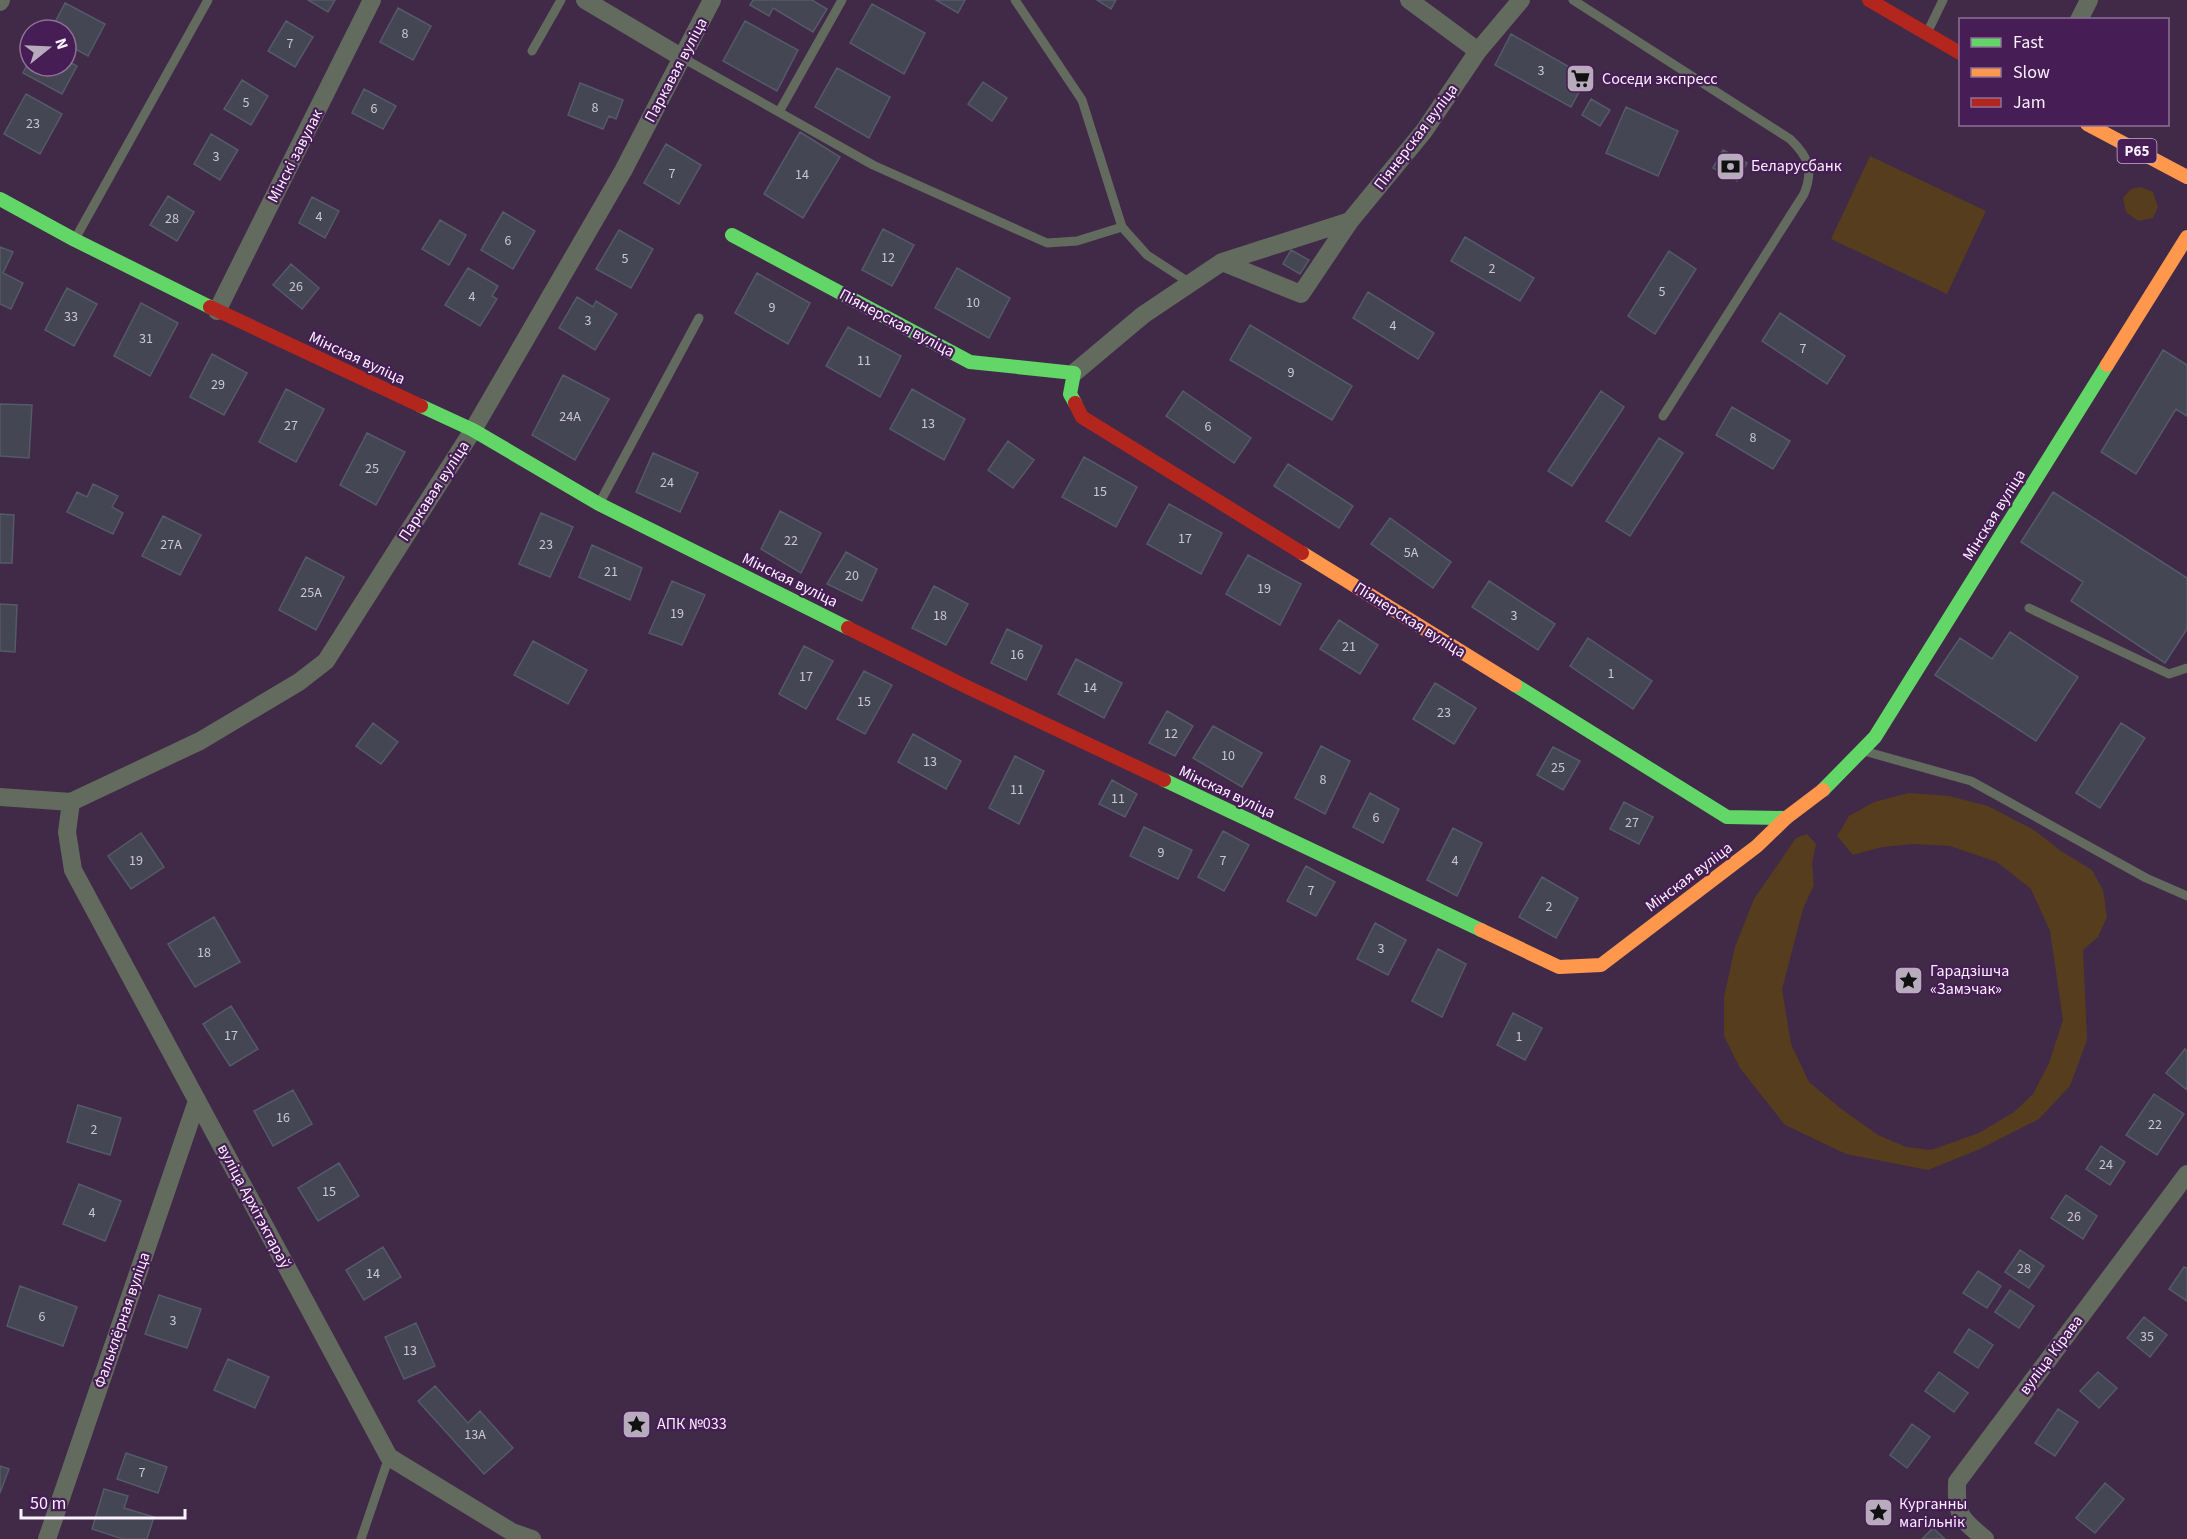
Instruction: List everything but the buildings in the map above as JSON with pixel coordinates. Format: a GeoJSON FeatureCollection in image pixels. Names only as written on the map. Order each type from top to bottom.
{"type":"FeatureCollection","features":[{"type":"Feature","properties":{"kind":"street","name":"Мінскі завулак"},"geometry":{"type":"LineString","coordinates":[[217,311],[372,0]]}},
{"type":"Feature","properties":{"kind":"street"},"geometry":{"type":"LineString","coordinates":[[585,0],[681,57]]}},
{"type":"Feature","properties":{"kind":"street","name":"Паркавая вуліца"},"geometry":{"type":"LineString","coordinates":[[71,802],[200,741],[299,682],[326,661],[473,430],[624,171],[712,0]]}},
{"type":"Feature","properties":{"kind":"street"},"geometry":{"type":"LineString","coordinates":[[1409,0],[1478,51]]}},
{"type":"Feature","properties":{"kind":"street","name":"Піянерская вуліца"},"geometry":{"type":"LineString","coordinates":[[1222,262],[1301,294],[1350,220],[1424,131],[1478,51],[1521,0]]}},
{"type":"Feature","properties":{"kind":"street"},"geometry":{"type":"LineString","coordinates":[[1869,0],[1959,52]]}},
{"type":"Feature","properties":{"kind":"street"},"geometry":{"type":"LineString","coordinates":[[2080,18],[2089,0]]}},
{"type":"Feature","properties":{"kind":"street","name":"Р65"},"geometry":{"type":"LineString","coordinates":[[2091,126],[2187,177]]}},
{"type":"Feature","properties":{"kind":"street","name":"Мінская вуліца"},"geometry":{"type":"LineString","coordinates":[[0,199],[75,240],[217,311],[473,430],[599,504],[967,687],[1559,967],[1601,965],[1757,846],[1786,818],[1816,797],[1875,737],[2187,237]]}},
{"type":"Feature","properties":{"kind":"street"},"geometry":{"type":"LineString","coordinates":[[1074,373],[1143,315],[1222,262],[1350,220]]}},
{"type":"Feature","properties":{"kind":"street","name":"Піянерская вуліца"},"geometry":{"type":"LineString","coordinates":[[732,235],[970,362],[1074,373],[1070,393],[1082,417],[1727,817],[1786,818]]}},
{"type":"Feature","properties":{"kind":"street"},"geometry":{"type":"LineString","coordinates":[[0,796],[71,802]]}},
{"type":"Feature","properties":{"kind":"street","name":"вуліца Архітэктараў"},"geometry":{"type":"LineString","coordinates":[[71,802],[67,832],[73,870],[389,1457]]}},
{"type":"Feature","properties":{"kind":"street","name":"Фальклёрная вуліца"},"geometry":{"type":"LineString","coordinates":[[47,1539],[197,1101]]}},
{"type":"Feature","properties":{"kind":"street","name":"вуліца Кірава"},"geometry":{"type":"LineString","coordinates":[[1985,1539],[1965,1522],[1956,1506],[1957,1482],[2187,1174]]}},
{"type":"Feature","properties":{"kind":"street"},"geometry":{"type":"LineString","coordinates":[[389,1457],[512,1532],[532,1539]]}},
{"type":"Feature","properties":{"kind":"lane"},"geometry":{"type":"LineString","coordinates":[[75,240],[208,0]]}},
{"type":"Feature","properties":{"kind":"lane"},"geometry":{"type":"LineString","coordinates":[[532,51],[561,0]]}},
{"type":"Feature","properties":{"kind":"lane"},"geometry":{"type":"LineString","coordinates":[[779,112],[842,0]]}},
{"type":"Feature","properties":{"kind":"lane"},"geometry":{"type":"LineString","coordinates":[[1015,0],[1082,100],[1122,227],[1147,255],[1190,283]]}},
{"type":"Feature","properties":{"kind":"lane"},"geometry":{"type":"LineString","coordinates":[[1573,0],[1790,139],[1802,150],[1808,165],[1810,180],[1804,194],[1663,416]]}},
{"type":"Feature","properties":{"kind":"lane"},"geometry":{"type":"LineString","coordinates":[[1927,33],[1943,0]]}},
{"type":"Feature","properties":{"kind":"lane"},"geometry":{"type":"LineString","coordinates":[[681,57],[873,165],[1047,243],[1077,241],[1122,227]]}},
{"type":"Feature","properties":{"kind":"lane"},"geometry":{"type":"LineString","coordinates":[[599,504],[699,318]]}},
{"type":"Feature","properties":{"kind":"lane"},"geometry":{"type":"LineString","coordinates":[[2029,608],[2169,674],[2187,668]]}},
{"type":"Feature","properties":{"kind":"lane"},"geometry":{"type":"LineString","coordinates":[[1862,750],[1971,781],[2146,878],[2187,896]]}},
{"type":"Feature","properties":{"kind":"lane"},"geometry":{"type":"LineString","coordinates":[[361,1539],[389,1457]]}},
{"type":"Feature","properties":{"kind":"shaded area"},"geometry":{"type":"Polygon","coordinates":[[[1870,156],[1986,211],[1947,294],[1831,239],[1870,156]]]}},
{"type":"Feature","properties":{"kind":"shaded area"},"geometry":{"type":"Polygon","coordinates":[[[2141,187],[2153,192],[2158,207],[2153,218],[2138,221],[2126,212],[2123,198],[2131,189],[2141,187]]]}},
{"type":"Feature","properties":{"kind":"shaded area"},"geometry":{"type":"Polygon","coordinates":[[[1909,793],[1949,796],[1988,806],[2034,830],[2061,851],[2092,870],[2103,890],[2107,917],[2098,937],[2083,950],[2087,1040],[2070,1086],[2039,1119],[1980,1149],[1928,1170],[1846,1154],[1785,1125],[1740,1068],[1724,1036],[1724,997],[1735,947],[1754,899],[1796,838],[1807,834],[1816,844],[1812,863],[1814,885],[1803,909],[1782,989],[1791,1044],[1809,1082],[1878,1135],[1906,1147],[1931,1150],[1979,1133],[2014,1112],[2033,1094],[2049,1063],[2063,1020],[2050,931],[2031,889],[1997,862],[1950,846],[1913,844],[1882,847],[1853,855],[1837,836],[1849,816],[1874,802],[1909,793]]]}},
{"type":"Feature","properties":{"kind":"traffic: fast"},"geometry":{"type":"LineString","coordinates":[[0,199],[75,240],[210,307]]}},
{"type":"Feature","properties":{"kind":"traffic: fast"},"geometry":{"type":"LineString","coordinates":[[732,235],[970,362],[1074,373],[1070,394],[1075,403]]}},
{"type":"Feature","properties":{"kind":"traffic: fast"},"geometry":{"type":"LineString","coordinates":[[1823,790],[1875,737],[2107,365]]}},
{"type":"Feature","properties":{"kind":"traffic: fast"},"geometry":{"type":"LineString","coordinates":[[421,406],[473,430],[599,504],[848,628]]}},
{"type":"Feature","properties":{"kind":"traffic: fast"},"geometry":{"type":"LineString","coordinates":[[1515,685],[1727,817],[1786,818]]}},
{"type":"Feature","properties":{"kind":"traffic: fast"},"geometry":{"type":"LineString","coordinates":[[1164,780],[1481,930]]}},
{"type":"Feature","properties":{"kind":"traffic: slow"},"geometry":{"type":"LineString","coordinates":[[2091,126],[2187,177]]}},
{"type":"Feature","properties":{"kind":"traffic: slow"},"geometry":{"type":"LineString","coordinates":[[2107,365],[2187,237]]}},
{"type":"Feature","properties":{"kind":"traffic: slow"},"geometry":{"type":"LineString","coordinates":[[1302,553],[1515,685]]}},
{"type":"Feature","properties":{"kind":"traffic: slow"},"geometry":{"type":"LineString","coordinates":[[1481,930],[1559,967],[1601,965],[1757,846],[1786,818],[1823,790]]}},
{"type":"Feature","properties":{"kind":"traffic: jam"},"geometry":{"type":"LineString","coordinates":[[1869,0],[1959,52]]}},
{"type":"Feature","properties":{"kind":"traffic: jam"},"geometry":{"type":"LineString","coordinates":[[210,307],[421,406]]}},
{"type":"Feature","properties":{"kind":"traffic: jam"},"geometry":{"type":"LineString","coordinates":[[1075,403],[1082,417],[1302,553]]}},
{"type":"Feature","properties":{"kind":"traffic: jam"},"geometry":{"type":"LineString","coordinates":[[848,628],[1164,780]]}},
{"type":"Feature","properties":{"kind":"place","name":"Соседи экспресс"},"geometry":{"type":"Point","coordinates":[1581,79]}},
{"type":"Feature","properties":{"kind":"place","name":"Беларусбанк"},"geometry":{"type":"Point","coordinates":[1730,166]}},
{"type":"Feature","properties":{"kind":"place","name":"Гарадзішча «Замэчак»"},"geometry":{"type":"Point","coordinates":[1909,980]}},
{"type":"Feature","properties":{"kind":"place","name":"АПК №033"},"geometry":{"type":"Point","coordinates":[636,1424]}},
{"type":"Feature","properties":{"kind":"place","name":"Курганны магільнік"},"geometry":{"type":"Point","coordinates":[1878,1513]}}]}
